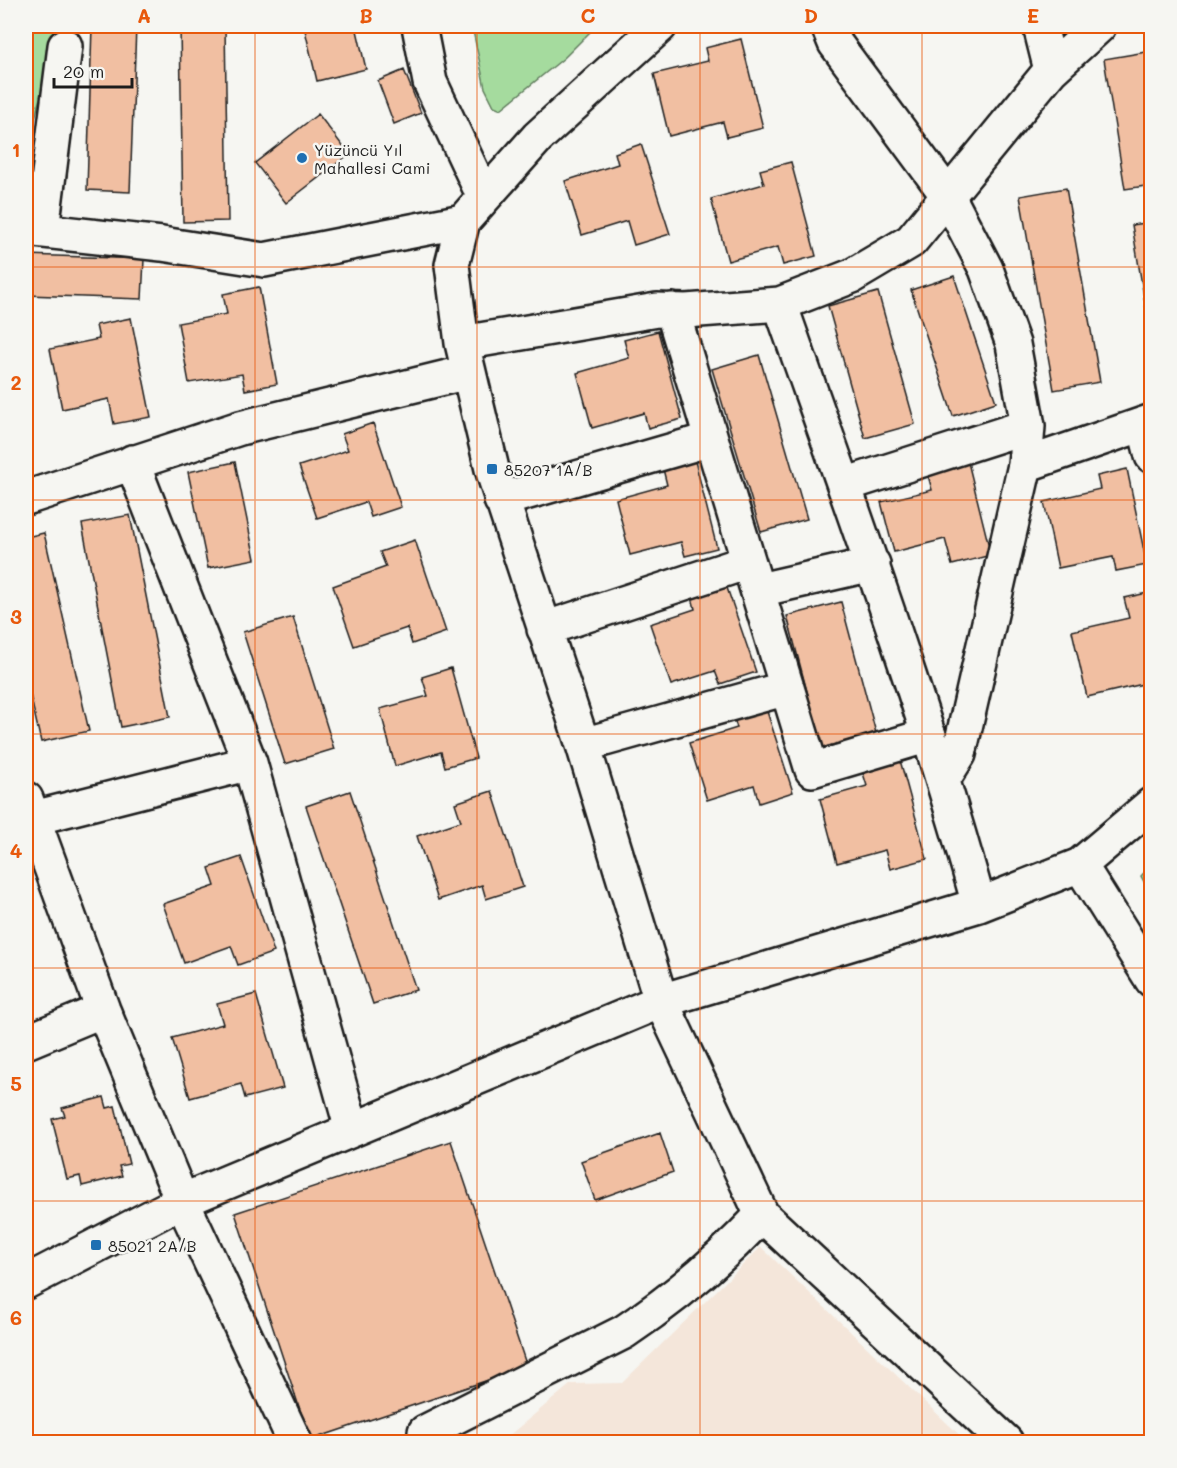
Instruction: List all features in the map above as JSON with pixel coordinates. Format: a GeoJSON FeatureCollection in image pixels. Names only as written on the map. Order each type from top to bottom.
{"type":"FeatureCollection","features":[{"type":"Feature","properties":{"kind":"street"},"geometry":{"type":"LineString","coordinates":[[419,26],[430,82],[473,209]]}},
{"type":"Feature","properties":{"kind":"street"},"geometry":{"type":"LineString","coordinates":[[660,26],[631,37],[473,209],[452,265],[465,358],[501,500],[583,745],[661,1001],[762,1215],[1006,1443]]}},
{"type":"Feature","properties":{"kind":"street"},"geometry":{"type":"LineString","coordinates":[[828,26],[835,43],[948,196],[986,269],[1013,344],[1028,426],[1025,465],[959,754],[944,778]]}},
{"type":"Feature","properties":{"kind":"street"},"geometry":{"type":"LineString","coordinates":[[1040,26],[1051,70]]}},
{"type":"Feature","properties":{"kind":"street"},"geometry":{"type":"LineString","coordinates":[[26,498],[132,462],[465,358],[657,310],[780,304],[852,276],[911,241],[1051,70],[1099,26]]}},
{"type":"Feature","properties":{"kind":"street"},"geometry":{"type":"LineString","coordinates":[[65,46],[34,229],[162,243],[264,260],[473,209]]}},
{"type":"Feature","properties":{"kind":"street"},"geometry":{"type":"LineString","coordinates":[[780,304],[873,564],[930,735],[979,905]]}},
{"type":"Feature","properties":{"kind":"street"},"geometry":{"type":"LineString","coordinates":[[672,310],[812,770],[930,735]]}},
{"type":"Feature","properties":{"kind":"street"},"geometry":{"type":"LineString","coordinates":[[1025,465],[1148,422],[1152,456]]}},
{"type":"Feature","properties":{"kind":"street"},"geometry":{"type":"LineString","coordinates":[[844,485],[1028,426]]}},
{"type":"Feature","properties":{"kind":"street"},"geometry":{"type":"LineString","coordinates":[[501,500],[711,439]]}},
{"type":"Feature","properties":{"kind":"street"},"geometry":{"type":"LineString","coordinates":[[132,462],[250,763],[352,1130]]}},
{"type":"Feature","properties":{"kind":"street"},"geometry":{"type":"LineString","coordinates":[[543,629],[754,576],[873,564]]}},
{"type":"Feature","properties":{"kind":"street"},"geometry":{"type":"LineString","coordinates":[[583,745],[787,688]]}},
{"type":"Feature","properties":{"kind":"street"},"geometry":{"type":"LineString","coordinates":[[250,763],[27,812],[103,1010],[182,1201],[295,1443]]}},
{"type":"Feature","properties":{"kind":"street"},"geometry":{"type":"LineString","coordinates":[[26,1282],[182,1201],[661,1001],[979,905],[1080,866],[1152,804]]}},
{"type":"Feature","properties":{"kind":"street"},"geometry":{"type":"LineString","coordinates":[[1080,866],[1152,980]]}},
{"type":"Feature","properties":{"kind":"street"},"geometry":{"type":"LineString","coordinates":[[29,1036],[103,1010]]}},
{"type":"Feature","properties":{"kind":"street"},"geometry":{"type":"LineString","coordinates":[[430,1443],[424,1432],[624,1332],[652,1314],[709,1269],[762,1215]]}},
{"type":"Feature","properties":{"kind":"shaded area"},"geometry":{"type":"Polygon","coordinates":[[[761,1247],[967,1442],[501,1442],[571,1384],[622,1383],[761,1247]]]}},
{"type":"Feature","properties":{"kind":"green space"},"geometry":{"type":"Polygon","coordinates":[[[26,26],[58,26],[26,154],[26,26]]]}},
{"type":"Feature","properties":{"kind":"green space"},"geometry":{"type":"Polygon","coordinates":[[[472,26],[596,26],[564,58],[501,109],[494,106],[485,88],[472,26]]]}},
{"type":"Feature","properties":{"kind":"green space"},"geometry":{"type":"Polygon","coordinates":[[[1151,865],[1151,895],[1141,876],[1151,865]]]}},
{"type":"Feature","properties":{"kind":"building"},"geometry":{"type":"Polygon","coordinates":[[[92,26],[136,26],[130,192],[87,190],[92,26]]]}},
{"type":"Feature","properties":{"kind":"building"},"geometry":{"type":"Polygon","coordinates":[[[180,26],[225,26],[228,221],[183,222],[180,26]]]}},
{"type":"Feature","properties":{"kind":"building"},"geometry":{"type":"Polygon","coordinates":[[[304,26],[356,26],[366,69],[317,81],[304,26]]]}},
{"type":"Feature","properties":{"kind":"building"},"geometry":{"type":"Polygon","coordinates":[[[973,26],[996,26],[974,30],[973,26]]]}},
{"type":"Feature","properties":{"kind":"building"},"geometry":{"type":"Polygon","coordinates":[[[741,39],[763,128],[727,137],[723,122],[669,136],[654,74],[708,61],[705,48],[741,39]]]}},
{"type":"Feature","properties":{"kind":"building"},"geometry":{"type":"Polygon","coordinates":[[[1152,51],[1152,185],[1125,189],[1104,59],[1152,51]]]}},
{"type":"Feature","properties":{"kind":"building"},"geometry":{"type":"Polygon","coordinates":[[[404,70],[421,113],[394,124],[378,81],[404,70]]]}},
{"type":"Feature","properties":{"kind":"building","name":"Yüzüncü Yıl Mahallesi Cami"},"geometry":{"type":"Polygon","coordinates":[[[318,114],[349,154],[286,203],[255,163],[318,114]]]}},
{"type":"Feature","properties":{"kind":"building"},"geometry":{"type":"Polygon","coordinates":[[[641,144],[670,234],[634,245],[627,221],[582,235],[565,181],[618,164],[615,153],[641,144]]]}},
{"type":"Feature","properties":{"kind":"building"},"geometry":{"type":"Polygon","coordinates":[[[791,162],[816,256],[783,265],[778,247],[728,261],[711,199],[764,184],[760,170],[791,162]]]}},
{"type":"Feature","properties":{"kind":"building"},"geometry":{"type":"Polygon","coordinates":[[[1066,188],[1100,382],[1054,390],[1020,196],[1066,188]]]}},
{"type":"Feature","properties":{"kind":"building"},"geometry":{"type":"Polygon","coordinates":[[[1152,222],[1152,345],[1132,225],[1152,222]]]}},
{"type":"Feature","properties":{"kind":"building"},"geometry":{"type":"Polygon","coordinates":[[[26,255],[144,259],[142,299],[26,295],[26,255]]]}},
{"type":"Feature","properties":{"kind":"building"},"geometry":{"type":"Polygon","coordinates":[[[954,276],[996,402],[953,416],[911,290],[954,276]]]}},
{"type":"Feature","properties":{"kind":"building"},"geometry":{"type":"Polygon","coordinates":[[[259,287],[277,384],[245,390],[242,374],[189,383],[178,323],[227,314],[223,294],[259,287]]]}},
{"type":"Feature","properties":{"kind":"building"},"geometry":{"type":"Polygon","coordinates":[[[878,292],[915,424],[865,438],[828,306],[878,292]]]}},
{"type":"Feature","properties":{"kind":"building"},"geometry":{"type":"Polygon","coordinates":[[[131,318],[151,417],[114,424],[109,399],[62,409],[50,349],[99,339],[96,325],[131,318]]]}},
{"type":"Feature","properties":{"kind":"building"},"geometry":{"type":"Polygon","coordinates":[[[658,331],[682,419],[648,428],[644,413],[592,428],[577,373],[629,358],[624,340],[658,331]]]}},
{"type":"Feature","properties":{"kind":"building"},"geometry":{"type":"Polygon","coordinates":[[[759,355],[807,519],[761,532],[712,369],[759,355]]]}},
{"type":"Feature","properties":{"kind":"building"},"geometry":{"type":"Polygon","coordinates":[[[373,423],[401,507],[371,517],[366,502],[317,518],[299,466],[348,450],[342,434],[373,423]]]}},
{"type":"Feature","properties":{"kind":"building"},"geometry":{"type":"Polygon","coordinates":[[[694,457],[717,548],[685,556],[681,542],[630,555],[616,499],[667,485],[662,465],[694,457]]]}},
{"type":"Feature","properties":{"kind":"building"},"geometry":{"type":"Polygon","coordinates":[[[967,458],[991,555],[952,565],[945,539],[894,552],[881,502],[932,490],[926,468],[967,458]]]}},
{"type":"Feature","properties":{"kind":"building"},"geometry":{"type":"Polygon","coordinates":[[[235,462],[255,559],[208,568],[188,472],[235,462]]]}},
{"type":"Feature","properties":{"kind":"building"},"geometry":{"type":"Polygon","coordinates":[[[1127,469],[1147,565],[1116,571],[1113,557],[1058,568],[1044,502],[1100,489],[1097,476],[1127,469]]]}},
{"type":"Feature","properties":{"kind":"building"},"geometry":{"type":"Polygon","coordinates":[[[130,515],[170,717],[121,727],[82,524],[130,515]]]}},
{"type":"Feature","properties":{"kind":"building"},"geometry":{"type":"Polygon","coordinates":[[[44,533],[89,731],[41,742],[26,677],[26,537],[44,533]]]}},
{"type":"Feature","properties":{"kind":"building"},"geometry":{"type":"Polygon","coordinates":[[[415,540],[446,632],[412,644],[407,628],[354,646],[333,586],[386,567],[380,552],[415,540]]]}},
{"type":"Feature","properties":{"kind":"building"},"geometry":{"type":"Polygon","coordinates":[[[725,582],[756,672],[720,684],[715,671],[671,685],[650,624],[695,609],[691,593],[725,582]]]}},
{"type":"Feature","properties":{"kind":"building"},"geometry":{"type":"Polygon","coordinates":[[[1152,592],[1152,700],[1146,701],[1143,684],[1087,697],[1072,631],[1129,618],[1124,598],[1152,592]]]}},
{"type":"Feature","properties":{"kind":"building"},"geometry":{"type":"Polygon","coordinates":[[[841,602],[876,733],[822,748],[787,616],[841,602]]]}},
{"type":"Feature","properties":{"kind":"building"},"geometry":{"type":"Polygon","coordinates":[[[293,617],[334,749],[285,764],[243,632],[293,617]]]}},
{"type":"Feature","properties":{"kind":"building"},"geometry":{"type":"Polygon","coordinates":[[[451,668],[476,758],[445,767],[441,752],[395,766],[380,709],[428,696],[422,677],[451,668]]]}},
{"type":"Feature","properties":{"kind":"building"},"geometry":{"type":"Polygon","coordinates":[[[763,699],[793,792],[759,803],[754,785],[707,800],[689,743],[737,728],[731,709],[763,699]]]}},
{"type":"Feature","properties":{"kind":"building"},"geometry":{"type":"Polygon","coordinates":[[[900,760],[927,859],[890,869],[885,850],[837,863],[820,799],[867,786],[862,770],[900,760]]]}},
{"type":"Feature","properties":{"kind":"building"},"geometry":{"type":"Polygon","coordinates":[[[350,791],[416,990],[373,1004],[306,806],[350,791]]]}},
{"type":"Feature","properties":{"kind":"building"},"geometry":{"type":"Polygon","coordinates":[[[492,791],[523,887],[486,899],[482,885],[438,900],[417,836],[461,821],[455,803],[492,791]]]}},
{"type":"Feature","properties":{"kind":"building"},"geometry":{"type":"Polygon","coordinates":[[[241,857],[274,952],[238,965],[231,946],[184,963],[163,904],[215,886],[209,868],[241,857]]]}},
{"type":"Feature","properties":{"kind":"building"},"geometry":{"type":"Polygon","coordinates":[[[256,994],[283,1088],[245,1098],[241,1084],[190,1098],[172,1038],[223,1024],[217,1004],[256,994]]]}},
{"type":"Feature","properties":{"kind":"building"},"geometry":{"type":"Polygon","coordinates":[[[104,1097],[107,1108],[115,1106],[129,1164],[119,1166],[122,1176],[82,1186],[80,1176],[67,1179],[52,1119],[65,1116],[62,1108],[104,1097]]]}},
{"type":"Feature","properties":{"kind":"building"},"geometry":{"type":"Polygon","coordinates":[[[660,1133],[673,1172],[595,1200],[581,1161],[660,1133]]]}},
{"type":"Feature","properties":{"kind":"building"},"geometry":{"type":"Polygon","coordinates":[[[451,1141],[527,1367],[310,1440],[235,1213],[451,1141]]]}},
{"type":"Feature","properties":{"kind":"place","name":"Yüzüncü Yıl Mahallesi Cami"},"geometry":{"type":"Point","coordinates":[302,158]}},
{"type":"Feature","properties":{"kind":"place","name":"85207 1A/B"},"geometry":{"type":"Point","coordinates":[492,469]}},
{"type":"Feature","properties":{"kind":"place","name":"85021 2A/B"},"geometry":{"type":"Point","coordinates":[96,1245]}}]}
